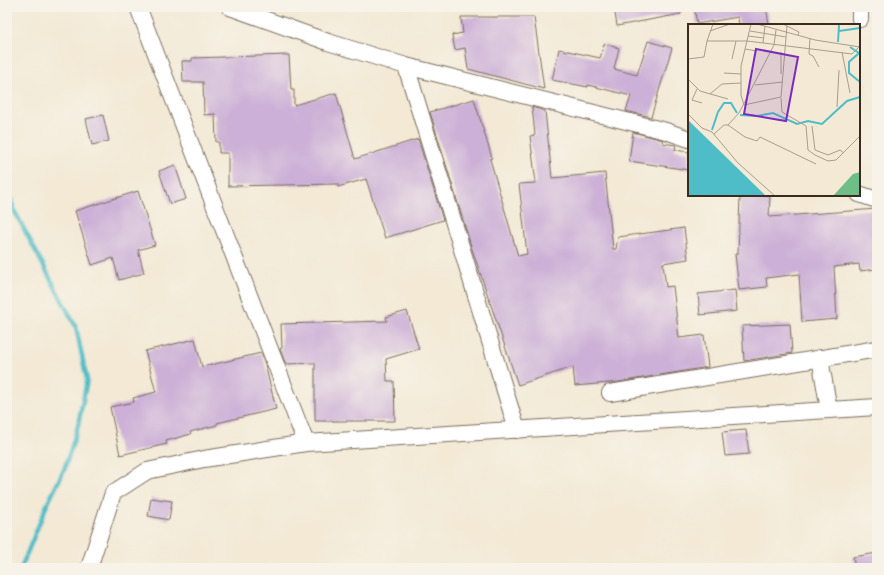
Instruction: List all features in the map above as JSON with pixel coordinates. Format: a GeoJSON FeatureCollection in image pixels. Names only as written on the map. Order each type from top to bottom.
{"type":"FeatureCollection","features":[{"type":"Feature","properties":{"kind":"street"},"geometry":{"type":"LineString","coordinates":[[138,7],[306,442]]}},
{"type":"Feature","properties":{"kind":"street"},"geometry":{"type":"LineString","coordinates":[[230,7],[328,42],[406,66],[666,131],[688,139]]}},
{"type":"Feature","properties":{"kind":"street"},"geometry":{"type":"LineString","coordinates":[[406,66],[517,430]]}},
{"type":"Feature","properties":{"kind":"street"},"geometry":{"type":"LineString","coordinates":[[860,194],[877,200]]}},
{"type":"Feature","properties":{"kind":"street"},"geometry":{"type":"LineString","coordinates":[[610,393],[877,349]]}},
{"type":"Feature","properties":{"kind":"street"},"geometry":{"type":"LineString","coordinates":[[820,358],[829,410]]}},
{"type":"Feature","properties":{"kind":"street"},"geometry":{"type":"LineString","coordinates":[[89,568],[113,493],[147,471],[306,442],[877,407]]}},
{"type":"Feature","properties":{"kind":"building"},"geometry":{"type":"Polygon","coordinates":[[[614,7],[680,7],[681,14],[617,26],[614,7]]]}},
{"type":"Feature","properties":{"kind":"building"},"geometry":{"type":"Polygon","coordinates":[[[694,7],[766,7],[769,24],[739,24],[738,17],[697,24],[694,7]]]}},
{"type":"Feature","properties":{"kind":"building"},"geometry":{"type":"Polygon","coordinates":[[[461,17],[534,17],[544,89],[468,69],[465,48],[455,50],[452,35],[463,33],[461,17]]]}},
{"type":"Feature","properties":{"kind":"building"},"geometry":{"type":"Polygon","coordinates":[[[648,41],[672,48],[651,117],[626,111],[631,96],[588,85],[588,87],[552,80],[559,49],[600,58],[604,44],[619,48],[614,69],[637,75],[648,41]]]}},
{"type":"Feature","properties":{"kind":"building"},"geometry":{"type":"Polygon","coordinates":[[[289,55],[291,90],[294,90],[294,105],[336,93],[355,159],[418,139],[443,220],[385,238],[366,179],[338,187],[338,184],[228,186],[228,153],[219,153],[219,142],[216,142],[215,114],[204,115],[203,82],[183,82],[182,61],[192,61],[192,58],[289,55]]]}},
{"type":"Feature","properties":{"kind":"building"},"geometry":{"type":"Polygon","coordinates":[[[474,99],[492,158],[490,159],[518,256],[527,254],[519,184],[536,183],[530,136],[535,135],[532,107],[545,111],[552,178],[605,173],[613,249],[616,249],[618,237],[684,228],[688,259],[663,263],[666,287],[673,286],[679,338],[704,335],[708,367],[619,382],[575,386],[573,367],[518,385],[471,246],[430,112],[474,99]]]}},
{"type":"Feature","properties":{"kind":"building"},"geometry":{"type":"Polygon","coordinates":[[[103,115],[109,141],[92,145],[86,119],[103,115]]]}},
{"type":"Feature","properties":{"kind":"building"},"geometry":{"type":"Polygon","coordinates":[[[633,132],[663,140],[662,143],[676,145],[675,150],[688,152],[688,170],[629,161],[633,132]]]}},
{"type":"Feature","properties":{"kind":"building"},"geometry":{"type":"Polygon","coordinates":[[[175,165],[186,199],[170,204],[159,171],[175,165]]]}},
{"type":"Feature","properties":{"kind":"building"},"geometry":{"type":"Polygon","coordinates":[[[138,191],[155,245],[138,250],[144,273],[119,280],[113,258],[92,265],[75,211],[138,191]]]}},
{"type":"Feature","properties":{"kind":"building"},"geometry":{"type":"Polygon","coordinates":[[[740,196],[770,196],[769,217],[877,209],[877,269],[860,271],[859,264],[834,267],[837,319],[802,322],[799,274],[766,278],[767,287],[739,290],[735,254],[738,254],[740,196]]]}},
{"type":"Feature","properties":{"kind":"building"},"geometry":{"type":"Polygon","coordinates":[[[735,290],[737,311],[700,315],[698,294],[735,290]]]}},
{"type":"Feature","properties":{"kind":"building"},"geometry":{"type":"Polygon","coordinates":[[[407,311],[419,349],[386,359],[387,381],[394,381],[395,421],[315,421],[315,363],[286,364],[280,349],[282,348],[281,324],[387,321],[386,317],[407,311]]]}},
{"type":"Feature","properties":{"kind":"building"},"geometry":{"type":"Polygon","coordinates":[[[790,324],[792,353],[744,361],[742,326],[790,324]]]}},
{"type":"Feature","properties":{"kind":"building"},"geometry":{"type":"Polygon","coordinates":[[[195,339],[202,367],[261,353],[276,409],[217,423],[217,425],[190,432],[191,434],[166,441],[167,444],[120,455],[110,407],[134,402],[133,398],[156,392],[145,351],[195,339]]]}},
{"type":"Feature","properties":{"kind":"building"},"geometry":{"type":"Polygon","coordinates":[[[746,430],[749,454],[725,456],[722,432],[746,430]]]}},
{"type":"Feature","properties":{"kind":"building"},"geometry":{"type":"Polygon","coordinates":[[[151,498],[172,501],[169,520],[148,516],[151,498]]]}},
{"type":"Feature","properties":{"kind":"building"},"geometry":{"type":"Polygon","coordinates":[[[877,553],[877,568],[855,568],[853,557],[877,553]]]}},
{"type":"Feature","properties":{"kind":"waterway"},"geometry":{"type":"LineString","coordinates":[[7,188],[15,212],[76,327],[87,380],[77,430],[64,470],[46,507],[21,568]]}}]}
